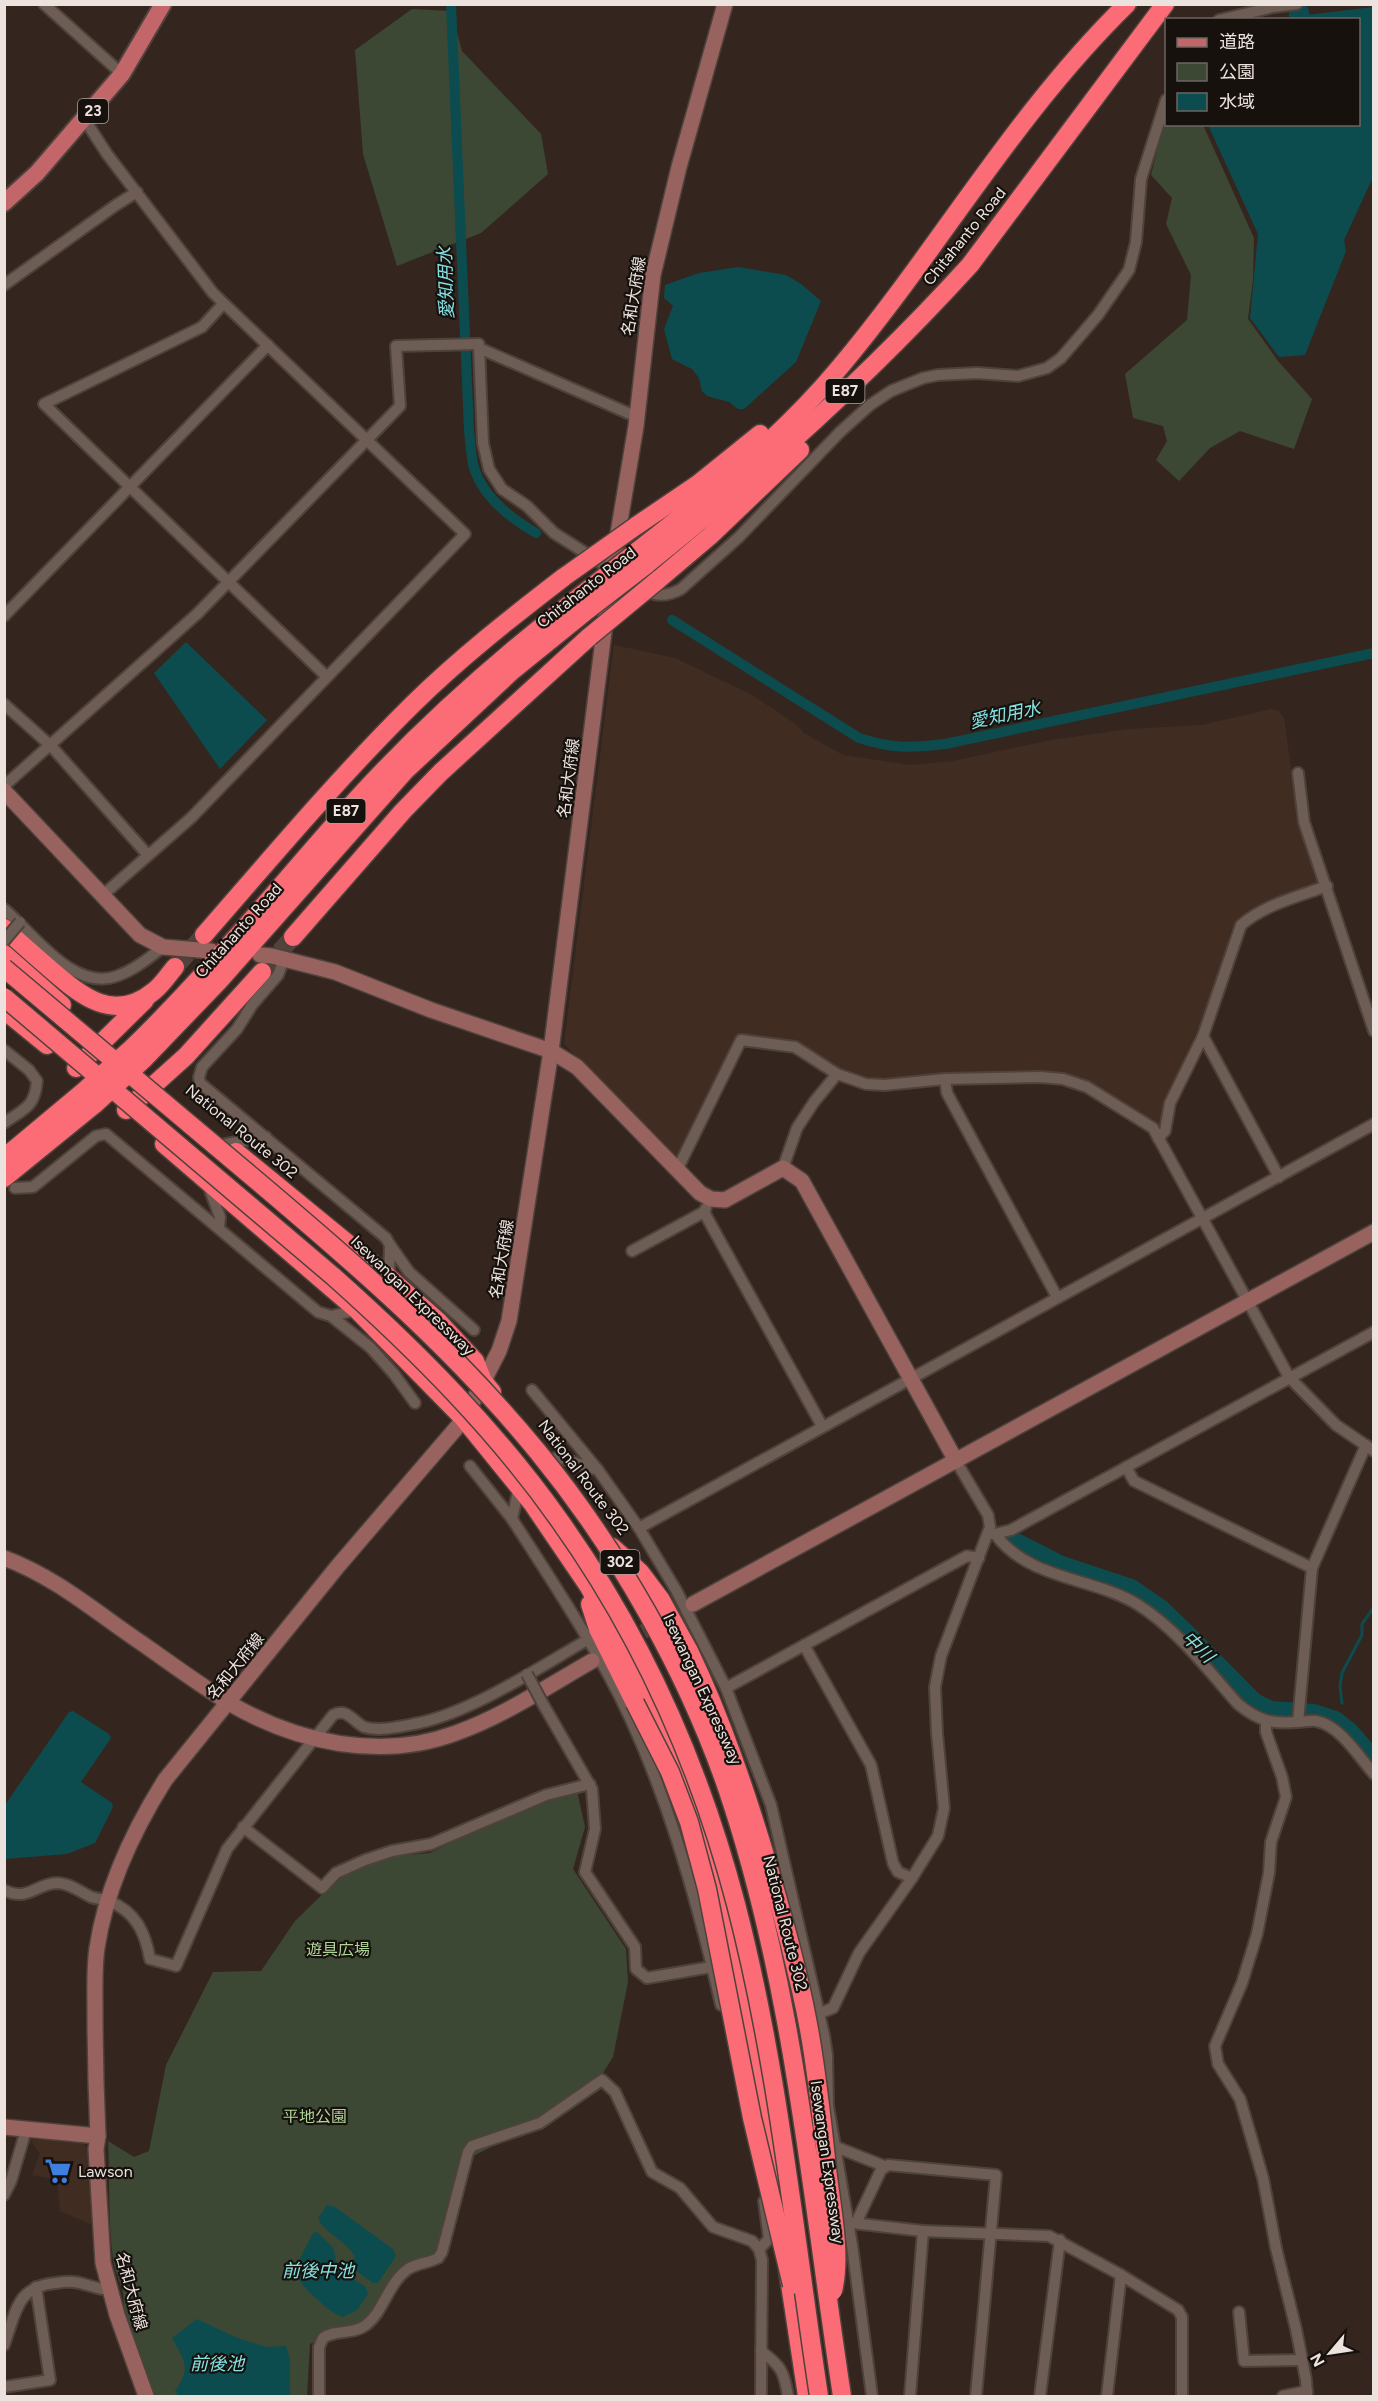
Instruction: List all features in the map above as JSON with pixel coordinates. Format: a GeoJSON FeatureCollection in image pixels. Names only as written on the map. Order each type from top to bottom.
{"type":"FeatureCollection","features":[{"type":"Feature","properties":{"kind":"highway","name":"Chitahanto Road"},"geometry":{"type":"LineString","coordinates":[[641,559],[691,509],[767,444],[840,368],[1065,68],[1126,4]]}},
{"type":"Feature","properties":{"kind":"highway","name":"Chitahanto Road"},"geometry":{"type":"LineString","coordinates":[[10,1183],[89,1098],[219,981],[405,771],[585,602],[770,461],[868,369],[970,265],[1165,4]]}},
{"type":"Feature","properties":{"kind":"highway"},"geometry":{"type":"LineString","coordinates":[[207,943],[317,806],[415,702],[502,625],[564,577],[698,484],[840,368]]}},
{"type":"Feature","properties":{"kind":"highway"},"geometry":{"type":"LineString","coordinates":[[293,937],[441,772],[589,637],[710,536],[826,424],[868,369]]}},
{"type":"Feature","properties":{"kind":"highway"},"geometry":{"type":"LineString","coordinates":[[12,925],[76,992],[94,1002],[118,1007],[134,1003],[155,991]]}},
{"type":"Feature","properties":{"kind":"highway","name":"National Route 302"},"geometry":{"type":"LineString","coordinates":[[4,954],[104,1041],[439,1322],[475,1361],[483,1381],[548,1459],[612,1547],[652,1619],[708,1735],[730,1790],[762,1900],[790,2027],[812,2152],[844,2397]]}},
{"type":"Feature","properties":{"kind":"highway"},"geometry":{"type":"LineString","coordinates":[[126,1110],[186,1056],[261,963]]}},
{"type":"Feature","properties":{"kind":"highway"},"geometry":{"type":"LineString","coordinates":[[76,1068],[155,991],[175,967]]}},
{"type":"Feature","properties":{"kind":"highway","name":"Isewangan Expressway"},"geometry":{"type":"LineString","coordinates":[[4,968],[296,1214],[393,1299],[488,1395],[537,1451],[579,1506],[616,1562],[647,1615],[694,1710],[726,1788],[742,1838],[764,1921],[791,2052],[815,2196],[828,2305],[844,2397]]}},
{"type":"Feature","properties":{"kind":"highway"},"geometry":{"type":"LineString","coordinates":[[4,997],[381,1318],[519,1467],[560,1521],[609,1596],[655,1681],[681,1741],[706,1807],[736,1906],[769,2060],[786,2156],[819,2397]]}},
{"type":"Feature","properties":{"kind":"highway","name":"302"},"geometry":{"type":"LineString","coordinates":[[4,1012],[126,1110],[357,1310],[464,1419],[519,1486],[577,1568],[651,1698],[681,1769],[706,1848],[751,2032],[769,2132],[807,2397]]}},
{"type":"Feature","properties":{"kind":"highway","name":"Chitahanto Road"},"geometry":{"type":"LineString","coordinates":[[4,1158],[89,1098]]}},
{"type":"Feature","properties":{"kind":"highway"},"geometry":{"type":"LineString","coordinates":[[612,1547],[640,1572],[661,1600],[712,1700],[752,1811],[780,1906],[808,2024],[821,2107],[836,2270],[834,2289],[828,2305]]}},
{"type":"Feature","properties":{"kind":"highway"},"geometry":{"type":"LineString","coordinates":[[577,1568],[598,1629],[670,1772],[688,1822],[707,1889],[752,2118],[813,2362]]}},
{"type":"Feature","properties":{"kind":"main road","name":"23"},"geometry":{"type":"LineString","coordinates":[[4,203],[37,173],[122,75],[163,4]]}},
{"type":"Feature","properties":{"kind":"street"},"geometry":{"type":"LineString","coordinates":[[44,4],[122,75]]}},
{"type":"Feature","properties":{"kind":"street","name":"名和大府線"},"geometry":{"type":"LineString","coordinates":[[146,2397],[103,2263],[96,2149],[98,2136],[95,1975],[100,1931],[122,1859],[148,1807],[182,1758],[338,1566],[464,1419],[499,1351],[509,1322],[551,1051],[612,569],[637,417],[653,275],[679,167],[724,4]]}},
{"type":"Feature","properties":{"kind":"street"},"geometry":{"type":"LineString","coordinates":[[1227,18],[1297,4]]}},
{"type":"Feature","properties":{"kind":"street"},"geometry":{"type":"LineString","coordinates":[[637,417],[479,348],[483,443],[485,457],[494,480],[502,489],[527,506],[554,533],[647,592],[659,596],[672,594],[681,589],[739,537],[840,432],[870,405],[891,391],[923,378],[948,373],[1017,376],[1047,368],[1061,358],[1098,315],[1129,270],[1136,242],[1141,179],[1165,106]]}},
{"type":"Feature","properties":{"kind":"street"},"geometry":{"type":"LineString","coordinates":[[85,120],[107,154],[223,304],[465,534],[192,816],[103,895]]}},
{"type":"Feature","properties":{"kind":"street"},"geometry":{"type":"LineString","coordinates":[[4,285],[137,192]]}},
{"type":"Feature","properties":{"kind":"street"},"geometry":{"type":"LineString","coordinates":[[223,304],[202,327],[44,404],[326,676]]}},
{"type":"Feature","properties":{"kind":"street"},"geometry":{"type":"LineString","coordinates":[[4,786],[197,614],[400,406],[396,346],[477,344]]}},
{"type":"Feature","properties":{"kind":"street"},"geometry":{"type":"LineString","coordinates":[[4,616],[267,345]]}},
{"type":"Feature","properties":{"kind":"street"},"geometry":{"type":"LineString","coordinates":[[4,704],[51,746],[147,854]]}},
{"type":"Feature","properties":{"kind":"street"},"geometry":{"type":"LineString","coordinates":[[1298,773],[1304,822],[1328,886],[1374,1031]]}},
{"type":"Feature","properties":{"kind":"street"},"geometry":{"type":"LineString","coordinates":[[4,791],[140,935],[163,947]]}},
{"type":"Feature","properties":{"kind":"street"},"geometry":{"type":"LineString","coordinates":[[1158,1137],[1165,1131],[1170,1103],[1203,1036],[1241,925],[1269,906],[1328,886]]}},
{"type":"Feature","properties":{"kind":"street"},"geometry":{"type":"LineString","coordinates":[[4,909],[12,925],[62,964],[89,978],[106,979],[117,976],[141,964],[163,947],[207,943]]}},
{"type":"Feature","properties":{"kind":"street"},"geometry":{"type":"LineString","coordinates":[[4,941],[12,925]]}},
{"type":"Feature","properties":{"kind":"street"},"geometry":{"type":"LineString","coordinates":[[284,959],[278,975],[252,1005],[237,1029],[207,1060],[199,1077],[200,1083],[386,1238],[409,1272],[474,1330]]}},
{"type":"Feature","properties":{"kind":"street"},"geometry":{"type":"LineString","coordinates":[[261,963],[284,959],[335,972],[431,1010],[551,1051],[577,1067],[700,1193],[822,1426]]}},
{"type":"Feature","properties":{"kind":"street"},"geometry":{"type":"LineString","coordinates":[[1203,1036],[1279,1177]]}},
{"type":"Feature","properties":{"kind":"street"},"geometry":{"type":"LineString","coordinates":[[677,1170],[741,1040],[795,1047],[837,1074],[866,1084],[885,1085],[945,1079],[1040,1077],[1063,1079],[1078,1083],[1153,1128],[1289,1377],[1336,1425],[1370,1448],[1312,1568],[1298,1722]]}},
{"type":"Feature","properties":{"kind":"street"},"geometry":{"type":"LineString","coordinates":[[4,1050],[29,1070],[37,1081],[36,1096],[29,1105],[4,1123]]}},
{"type":"Feature","properties":{"kind":"street"},"geometry":{"type":"LineString","coordinates":[[632,1251],[707,1206],[725,1200],[783,1168],[797,1128],[814,1102],[837,1074]]}},
{"type":"Feature","properties":{"kind":"street"},"geometry":{"type":"LineString","coordinates":[[945,1079],[947,1093],[1057,1297]]}},
{"type":"Feature","properties":{"kind":"street"},"geometry":{"type":"LineString","coordinates":[[639,1528],[1374,1124]]}},
{"type":"Feature","properties":{"kind":"street"},"geometry":{"type":"LineString","coordinates":[[10,1183],[33,1187],[96,1136],[106,1134],[318,1312],[331,1316],[371,1348],[415,1404]]}},
{"type":"Feature","properties":{"kind":"street"},"geometry":{"type":"LineString","coordinates":[[226,1144],[266,1137]]}},
{"type":"Feature","properties":{"kind":"street"},"geometry":{"type":"LineString","coordinates":[[783,1168],[801,1181],[988,1515],[992,1534],[1005,1548],[1032,1564],[1123,1597],[1154,1616],[1193,1653],[1238,1704],[1266,1722],[1316,1721],[1339,1733],[1374,1774]]}},
{"type":"Feature","properties":{"kind":"street"},"geometry":{"type":"LineString","coordinates":[[207,1182],[220,1217],[219,1228]]}},
{"type":"Feature","properties":{"kind":"street"},"geometry":{"type":"LineString","coordinates":[[693,1604],[1374,1232]]}},
{"type":"Feature","properties":{"kind":"street"},"geometry":{"type":"LineString","coordinates":[[388,1277],[387,1257],[390,1245]]}},
{"type":"Feature","properties":{"kind":"street"},"geometry":{"type":"LineString","coordinates":[[331,1316],[357,1310]]}},
{"type":"Feature","properties":{"kind":"street"},"geometry":{"type":"LineString","coordinates":[[820,2013],[834,2008],[859,1953],[912,1878],[938,1836],[944,1808],[935,1687],[941,1656],[979,1558],[992,1534],[1011,1530],[1374,1332]]}},
{"type":"Feature","properties":{"kind":"street"},"geometry":{"type":"LineString","coordinates":[[532,1390],[598,1470],[639,1528],[676,1590],[726,1688],[771,1805],[820,2013],[827,2055],[828,2106],[852,2223],[872,2397]]}},
{"type":"Feature","properties":{"kind":"street"},"geometry":{"type":"LineString","coordinates":[[548,1459],[561,1458],[598,1470]]}},
{"type":"Feature","properties":{"kind":"street"},"geometry":{"type":"LineString","coordinates":[[470,1466],[512,1519],[543,1566],[613,1684],[665,1806],[685,1868],[721,2001],[754,2160],[761,2172],[769,2239],[759,2249]]}},
{"type":"Feature","properties":{"kind":"street"},"geometry":{"type":"LineString","coordinates":[[1126,1467],[1134,1481],[1312,1568]]}},
{"type":"Feature","properties":{"kind":"street"},"geometry":{"type":"LineString","coordinates":[[512,1519],[519,1486]]}},
{"type":"Feature","properties":{"kind":"street"},"geometry":{"type":"LineString","coordinates":[[726,1688],[967,1556],[979,1558]]}},
{"type":"Feature","properties":{"kind":"street"},"geometry":{"type":"LineString","coordinates":[[4,1558],[39,1574],[75,1596],[229,1703],[314,1739],[342,1745],[385,1747],[444,1737],[483,1722],[592,1661]]}},
{"type":"Feature","properties":{"kind":"street"},"geometry":{"type":"LineString","coordinates":[[4,1890],[18,1895],[50,1884],[62,1884],[108,1901],[128,1911],[136,1920],[145,1938],[150,1959],[176,1966],[227,1849],[314,1739],[338,1713],[345,1713],[367,1727],[378,1728],[418,1723],[459,1710],[587,1640]]}},
{"type":"Feature","properties":{"kind":"street"},"geometry":{"type":"LineString","coordinates":[[804,1645],[871,1765],[893,1863],[898,1872],[912,1878]]}},
{"type":"Feature","properties":{"kind":"street"},"geometry":{"type":"LineString","coordinates":[[527,1674],[590,1784],[595,1829],[585,1872],[635,1947],[636,1969],[647,1978],[711,1967]]}},
{"type":"Feature","properties":{"kind":"street"},"geometry":{"type":"LineString","coordinates":[[1266,1722],[1266,1732],[1282,1777],[1286,1797],[1272,1835],[1269,1873],[1257,1934],[1242,1983],[1215,2046],[1218,2064],[1240,2099],[1261,2169],[1276,2248],[1302,2360],[1307,2394],[1283,2397]]}},
{"type":"Feature","properties":{"kind":"street"},"geometry":{"type":"LineString","coordinates":[[243,1827],[322,1888],[336,1873],[365,1860],[392,1851],[431,1845],[546,1795],[590,1784]]}},
{"type":"Feature","properties":{"kind":"street"},"geometry":{"type":"LineString","coordinates":[[319,2397],[320,2347],[323,2338],[332,2333],[354,2331],[366,2325],[403,2274],[414,2266],[438,2258],[442,2252],[468,2152],[472,2146],[540,2123],[602,2080],[615,2092],[652,2172],[680,2188],[713,2227],[752,2241],[759,2249],[762,2260],[761,2397]]}},
{"type":"Feature","properties":{"kind":"street"},"geometry":{"type":"LineString","coordinates":[[4,2127],[98,2136]]}},
{"type":"Feature","properties":{"kind":"street"},"geometry":{"type":"LineString","coordinates":[[4,2195],[11,2181],[26,2130]]}},
{"type":"Feature","properties":{"kind":"street"},"geometry":{"type":"LineString","coordinates":[[836,2147],[884,2166],[888,2164],[996,2175],[976,2397]]}},
{"type":"Feature","properties":{"kind":"street"},"geometry":{"type":"LineString","coordinates":[[852,2223],[884,2166]]}},
{"type":"Feature","properties":{"kind":"street"},"geometry":{"type":"LineString","coordinates":[[852,2223],[924,2231],[1049,2236],[1060,2240],[1178,2310],[1180,2313],[1182,2397]]}},
{"type":"Feature","properties":{"kind":"street"},"geometry":{"type":"LineString","coordinates":[[910,2397],[924,2231]]}},
{"type":"Feature","properties":{"kind":"street"},"geometry":{"type":"LineString","coordinates":[[1040,2397],[1060,2240]]}},
{"type":"Feature","properties":{"kind":"street"},"geometry":{"type":"LineString","coordinates":[[1107,2397],[1121,2275]]}},
{"type":"Feature","properties":{"kind":"street"},"geometry":{"type":"LineString","coordinates":[[4,2345],[26,2292],[45,2284],[72,2281],[90,2288],[110,2290]]}},
{"type":"Feature","properties":{"kind":"street"},"geometry":{"type":"LineString","coordinates":[[4,2387],[50,2380],[36,2287]]}},
{"type":"Feature","properties":{"kind":"street"},"geometry":{"type":"LineString","coordinates":[[1239,2312],[1244,2361],[1302,2360]]}},
{"type":"Feature","properties":{"kind":"street"},"geometry":{"type":"LineString","coordinates":[[761,2351],[779,2366],[785,2377],[788,2397]]}},
{"type":"Feature","properties":{"kind":"shaded area"},"geometry":{"type":"Polygon","coordinates":[[[614,645],[675,658],[752,695],[797,725],[804,733],[843,755],[910,765],[953,761],[1051,740],[1129,729],[1202,725],[1271,709],[1279,711],[1284,718],[1298,818],[1319,881],[1315,886],[1265,902],[1253,909],[1230,932],[1217,988],[1165,1101],[1163,1121],[1156,1126],[1087,1081],[1061,1074],[953,1073],[907,1080],[874,1080],[857,1077],[840,1070],[781,1040],[737,1034],[679,1156],[674,1157],[564,1044],[614,645]]]}},
{"type":"Feature","properties":{"kind":"shaded area"},"geometry":{"type":"Polygon","coordinates":[[[53,2139],[82,2142],[90,2153],[94,2220],[90,2224],[60,2211],[57,2180],[32,2175],[40,2154],[31,2140],[53,2139]]]}},
{"type":"Feature","properties":{"kind":"green space"},"geometry":{"type":"Polygon","coordinates":[[[412,9],[451,11],[462,51],[541,134],[548,174],[481,233],[397,266],[363,154],[355,50],[412,9]]]}},
{"type":"Feature","properties":{"kind":"green space"},"geometry":{"type":"Polygon","coordinates":[[[1165,119],[1165,126],[1203,126],[1254,238],[1253,279],[1248,319],[1278,361],[1312,399],[1294,449],[1240,431],[1210,448],[1179,481],[1156,460],[1167,441],[1163,426],[1133,418],[1125,374],[1187,320],[1191,275],[1166,224],[1172,198],[1151,175],[1165,119]]]}},
{"type":"Feature","properties":{"kind":"green space","name":"平地公園"},"geometry":{"type":"Polygon","coordinates":[[[577,1791],[585,1827],[573,1869],[626,1949],[628,1982],[613,2057],[598,2081],[559,2111],[466,2160],[446,2236],[431,2258],[404,2276],[369,2320],[310,2344],[307,2396],[151,2396],[122,2313],[123,2291],[114,2266],[111,2245],[108,2141],[134,2157],[149,2151],[166,2065],[213,1972],[261,1971],[295,1921],[339,1878],[398,1856],[430,1853],[492,1822],[577,1791]]]}},
{"type":"Feature","properties":{"kind":"water"},"geometry":{"type":"Polygon","coordinates":[[[1373,7],[1373,177],[1344,240],[1346,251],[1305,355],[1279,357],[1250,318],[1258,234],[1208,126],[1360,126],[1360,18],[1281,18],[1373,7]]]}},
{"type":"Feature","properties":{"kind":"water"},"geometry":{"type":"Polygon","coordinates":[[[738,267],[786,275],[821,301],[796,362],[744,409],[738,409],[729,402],[707,396],[702,391],[699,378],[692,369],[672,359],[664,329],[673,306],[664,298],[665,285],[699,273],[738,267]]]}},
{"type":"Feature","properties":{"kind":"water"},"geometry":{"type":"Polygon","coordinates":[[[186,642],[267,720],[220,769],[154,673],[186,642]]]}},
{"type":"Feature","properties":{"kind":"water"},"geometry":{"type":"Polygon","coordinates":[[[73,1711],[109,1734],[111,1738],[81,1782],[112,1803],[113,1807],[95,1843],[67,1854],[5,1859],[5,1805],[69,1712],[73,1711]]]}},
{"type":"Feature","properties":{"kind":"water"},"geometry":{"type":"Polygon","coordinates":[[[327,2205],[335,2207],[393,2249],[396,2256],[378,2283],[373,2283],[352,2268],[351,2263],[355,2257],[351,2251],[321,2224],[318,2218],[327,2205]]]}},
{"type":"Feature","properties":{"kind":"water","name":"前後中池"},"geometry":{"type":"Polygon","coordinates":[[[317,2232],[333,2247],[337,2264],[344,2273],[366,2287],[368,2294],[357,2310],[343,2317],[332,2311],[306,2289],[297,2274],[299,2261],[313,2233],[317,2232]]]}},
{"type":"Feature","properties":{"kind":"water","name":"前後池"},"geometry":{"type":"Polygon","coordinates":[[[197,2319],[235,2337],[266,2347],[286,2346],[290,2359],[290,2396],[179,2396],[175,2391],[185,2370],[183,2358],[172,2338],[197,2319]]]}},
{"type":"Feature","properties":{"kind":"waterway","name":"愛知用水"},"geometry":{"type":"LineString","coordinates":[[451,4],[472,460],[477,476],[490,496],[507,513],[536,533]]}},
{"type":"Feature","properties":{"kind":"waterway"},"geometry":{"type":"LineString","coordinates":[[1299,12],[1299,18]]}},
{"type":"Feature","properties":{"kind":"waterway","name":"愛知用水"},"geometry":{"type":"LineString","coordinates":[[672,620],[859,738],[902,747],[945,744],[1374,653]]}},
{"type":"Feature","properties":{"kind":"waterway","name":"中川"},"geometry":{"type":"LineString","coordinates":[[1010,1540],[1059,1565],[1131,1589],[1160,1609],[1254,1703],[1271,1711],[1314,1714],[1335,1721],[1349,1732],[1374,1761]]}},
{"type":"Feature","properties":{"kind":"waterway"},"geometry":{"type":"LineString","coordinates":[[1342,1703],[1340,1686],[1342,1673],[1362,1635],[1362,1624],[1374,1607]]}},
{"type":"Feature","properties":{"kind":"tunnel"},"geometry":{"type":"LineString","coordinates":[[175,967],[204,935]]}},
{"type":"Feature","properties":{"kind":"tunnel"},"geometry":{"type":"LineString","coordinates":[[262,972],[293,937]]}},
{"type":"Feature","properties":{"kind":"tunnel"},"geometry":{"type":"LineString","coordinates":[[623,1643],[693,1604]]}},
{"type":"Feature","properties":{"kind":"place","name":"Lawson"},"geometry":{"type":"Point","coordinates":[58,2171]}},
{"type":"Feature","properties":{"kind":"park label","name":"遊具広場"},"geometry":{"type":"Point","coordinates":[338,1949]}}]}
